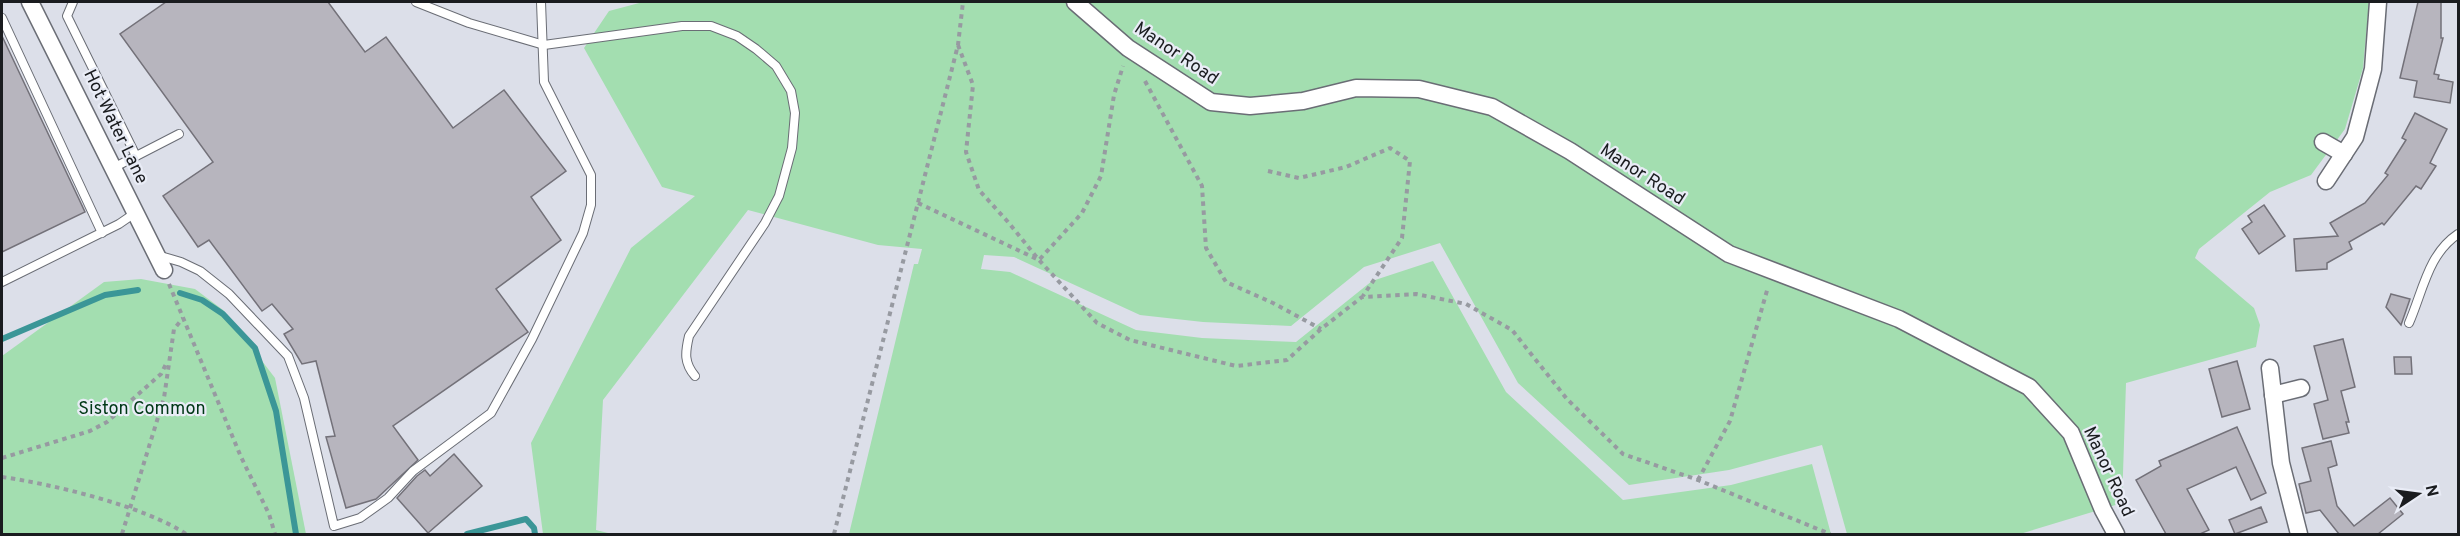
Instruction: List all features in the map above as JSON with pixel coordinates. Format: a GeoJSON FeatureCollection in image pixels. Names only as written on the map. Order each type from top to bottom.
{"type":"FeatureCollection","features":[{"type":"Feature","properties":{"kind":"street","name":"Hot Water Lane"},"geometry":{"type":"LineString","coordinates":[[30,2],[160,263]]}},
{"type":"Feature","properties":{"kind":"street","name":"Manor Road"},"geometry":{"type":"LineString","coordinates":[[1075,2],[1128,48],[1211,102],[1250,106],[1303,101],[1356,88],[1367,88],[1419,89],[1492,107],[1570,152],[1730,254],[1899,319],[2029,387],[2071,433],[2103,510],[2116,534]]}},
{"type":"Feature","properties":{"kind":"street"},"geometry":{"type":"LineString","coordinates":[[2326,181],[2355,136],[2373,69],[2378,2]]}},
{"type":"Feature","properties":{"kind":"street"},"geometry":{"type":"LineString","coordinates":[[2323,142],[2344,154]]}},
{"type":"Feature","properties":{"kind":"street"},"geometry":{"type":"LineString","coordinates":[[2270,368],[2281,463],[2300,534]]}},
{"type":"Feature","properties":{"kind":"street"},"geometry":{"type":"LineString","coordinates":[[2273,396],[2301,388]]}},
{"type":"Feature","properties":{"kind":"lane"},"geometry":{"type":"LineString","coordinates":[[73,2],[67,16],[136,156]]}},
{"type":"Feature","properties":{"kind":"lane"},"geometry":{"type":"LineString","coordinates":[[416,2],[469,23],[544,45],[682,26],[711,26],[737,36],[776,66],[791,91],[795,112],[792,148],[779,196],[765,223],[688,336],[685,352],[688,367],[695,376]]}},
{"type":"Feature","properties":{"kind":"lane"},"geometry":{"type":"LineString","coordinates":[[160,263],[182,262],[200,271],[229,294],[288,356],[304,398],[334,525],[360,518],[388,498],[420,466],[491,413],[532,339],[583,233],[591,205],[591,175],[544,82],[541,2]]}},
{"type":"Feature","properties":{"kind":"lane"},"geometry":{"type":"LineString","coordinates":[[2,18],[102,233]]}},
{"type":"Feature","properties":{"kind":"lane"},"geometry":{"type":"LineString","coordinates":[[113,168],[179,134]]}},
{"type":"Feature","properties":{"kind":"lane"},"geometry":{"type":"LineString","coordinates":[[2,282],[102,233],[135,213]]}},
{"type":"Feature","properties":{"kind":"lane"},"geometry":{"type":"LineString","coordinates":[[2409,323],[2433,260],[2446,243],[2458,234]]}},
{"type":"Feature","properties":{"kind":"path"},"geometry":{"type":"LineString","coordinates":[[834,534],[958,45],[963,2]]}},
{"type":"Feature","properties":{"kind":"path"},"geometry":{"type":"LineString","coordinates":[[958,45],[973,85],[966,152],[980,190],[1039,260],[1097,323],[1130,340],[1236,366],[1287,360],[1321,329],[1362,297],[1402,238],[1410,161],[1390,148],[1346,167],[1299,178],[1268,171]]}},
{"type":"Feature","properties":{"kind":"path"},"geometry":{"type":"LineString","coordinates":[[1039,260],[1082,213],[1101,176],[1114,95],[1128,48]]}},
{"type":"Feature","properties":{"kind":"path"},"geometry":{"type":"LineString","coordinates":[[1144,78],[1202,186],[1206,248],[1226,282],[1273,303],[1321,329]]}},
{"type":"Feature","properties":{"kind":"path"},"geometry":{"type":"LineString","coordinates":[[918,203],[1039,260]]}},
{"type":"Feature","properties":{"kind":"path"},"geometry":{"type":"LineString","coordinates":[[160,263],[241,457],[269,514],[274,534]]}},
{"type":"Feature","properties":{"kind":"path"},"geometry":{"type":"LineString","coordinates":[[1698,480],[1730,421],[1772,271]]}},
{"type":"Feature","properties":{"kind":"path"},"geometry":{"type":"LineString","coordinates":[[1362,297],[1416,294],[1466,304],[1512,330],[1567,399],[1623,454],[1698,480],[1830,534]]}},
{"type":"Feature","properties":{"kind":"path"},"geometry":{"type":"LineString","coordinates":[[122,534],[164,398],[174,329],[183,318]]}},
{"type":"Feature","properties":{"kind":"path"},"geometry":{"type":"LineString","coordinates":[[2,458],[90,431],[107,422],[160,374],[169,358]]}},
{"type":"Feature","properties":{"kind":"path"},"geometry":{"type":"LineString","coordinates":[[2,477],[35,481],[129,509],[177,528],[186,534]]}},
{"type":"Feature","properties":{"kind":"green space"},"geometry":{"type":"Polygon","coordinates":[[[643,2],[2369,2],[2363,68],[2345,129],[2311,175],[2270,192],[2199,249],[2195,258],[2254,308],[2260,325],[2256,347],[2126,383],[2122,503],[2020,534],[1847,534],[1822,445],[1729,470],[1629,485],[1518,383],[1440,243],[1364,267],[1291,326],[1203,322],[1140,315],[1014,257],[984,255],[981,269],[1010,272],[1136,330],[1202,338],[1296,342],[1372,281],[1433,261],[1506,392],[1623,500],[1731,485],[1812,464],[1831,534],[849,534],[914,264],[918,264],[922,249],[878,245],[748,210],[603,400],[596,530],[612,534],[543,534],[531,443],[631,248],[695,196],[662,187],[584,48],[609,11],[643,2]]]}},
{"type":"Feature","properties":{"kind":"green space","name":"Siston Common"},"geometry":{"type":"Polygon","coordinates":[[[141,279],[195,289],[223,310],[275,378],[306,534],[2,534],[2,356],[104,282],[141,279]]]}},
{"type":"Feature","properties":{"kind":"building"},"geometry":{"type":"Polygon","coordinates":[[[166,2],[328,2],[365,52],[386,37],[453,128],[504,90],[566,171],[531,197],[561,240],[496,289],[528,332],[393,426],[418,460],[376,499],[346,508],[326,437],[335,436],[316,361],[302,364],[284,334],[293,329],[272,304],[262,311],[209,240],[198,247],[163,196],[213,162],[120,34],[166,2]]]}},
{"type":"Feature","properties":{"kind":"building"},"geometry":{"type":"Polygon","coordinates":[[[2418,2],[2441,2],[2441,38],[2443,38],[2434,74],[2439,75],[2438,79],[2453,82],[2450,103],[2414,97],[2417,81],[2400,78],[2418,2]]]}},
{"type":"Feature","properties":{"kind":"building"},"geometry":{"type":"Polygon","coordinates":[[[2,36],[85,212],[2,252],[2,36]]]}},
{"type":"Feature","properties":{"kind":"building"},"geometry":{"type":"Polygon","coordinates":[[[2415,113],[2447,129],[2430,163],[2436,166],[2421,189],[2416,186],[2384,225],[2382,223],[2349,242],[2352,249],[2327,263],[2327,269],[2296,271],[2294,239],[2338,236],[2330,223],[2365,203],[2388,175],[2385,173],[2406,140],[2402,138],[2415,113]]]}},
{"type":"Feature","properties":{"kind":"building"},"geometry":{"type":"Polygon","coordinates":[[[2264,205],[2285,236],[2259,254],[2242,229],[2252,222],[2248,216],[2264,205]]]}},
{"type":"Feature","properties":{"kind":"building"},"geometry":{"type":"Polygon","coordinates":[[[2391,294],[2410,299],[2401,325],[2386,307],[2391,294]]]}},
{"type":"Feature","properties":{"kind":"building"},"geometry":{"type":"Polygon","coordinates":[[[2343,339],[2355,387],[2341,391],[2349,422],[2346,422],[2349,433],[2323,439],[2314,404],[2328,400],[2314,346],[2343,339]]]}},
{"type":"Feature","properties":{"kind":"building"},"geometry":{"type":"Polygon","coordinates":[[[2394,357],[2411,357],[2412,374],[2395,374],[2394,357]]]}},
{"type":"Feature","properties":{"kind":"building"},"geometry":{"type":"Polygon","coordinates":[[[2237,361],[2250,409],[2222,417],[2209,369],[2237,361]]]}},
{"type":"Feature","properties":{"kind":"building"},"geometry":{"type":"Polygon","coordinates":[[[2237,427],[2266,493],[2251,500],[2236,467],[2187,489],[2209,530],[2200,534],[2166,534],[2136,480],[2161,466],[2159,461],[2237,427]]]}},
{"type":"Feature","properties":{"kind":"building"},"geometry":{"type":"Polygon","coordinates":[[[2331,441],[2337,465],[2328,468],[2337,506],[2354,526],[2390,498],[2403,514],[2378,534],[2339,534],[2320,510],[2306,513],[2299,484],[2311,481],[2302,448],[2331,441]]]}},
{"type":"Feature","properties":{"kind":"building"},"geometry":{"type":"Polygon","coordinates":[[[454,454],[482,486],[428,533],[397,498],[417,476],[425,470],[430,476],[454,454]]]}},
{"type":"Feature","properties":{"kind":"building"},"geometry":{"type":"Polygon","coordinates":[[[2261,507],[2267,522],[2235,534],[2229,520],[2261,507]]]}},
{"type":"Feature","properties":{"kind":"waterway"},"geometry":{"type":"LineString","coordinates":[[2,339],[105,295],[138,290]]}},
{"type":"Feature","properties":{"kind":"waterway"},"geometry":{"type":"LineString","coordinates":[[180,293],[202,300],[223,314],[255,348],[276,411],[296,534]]}},
{"type":"Feature","properties":{"kind":"waterway"},"geometry":{"type":"LineString","coordinates":[[467,534],[526,519],[534,528],[535,534]]}}]}
